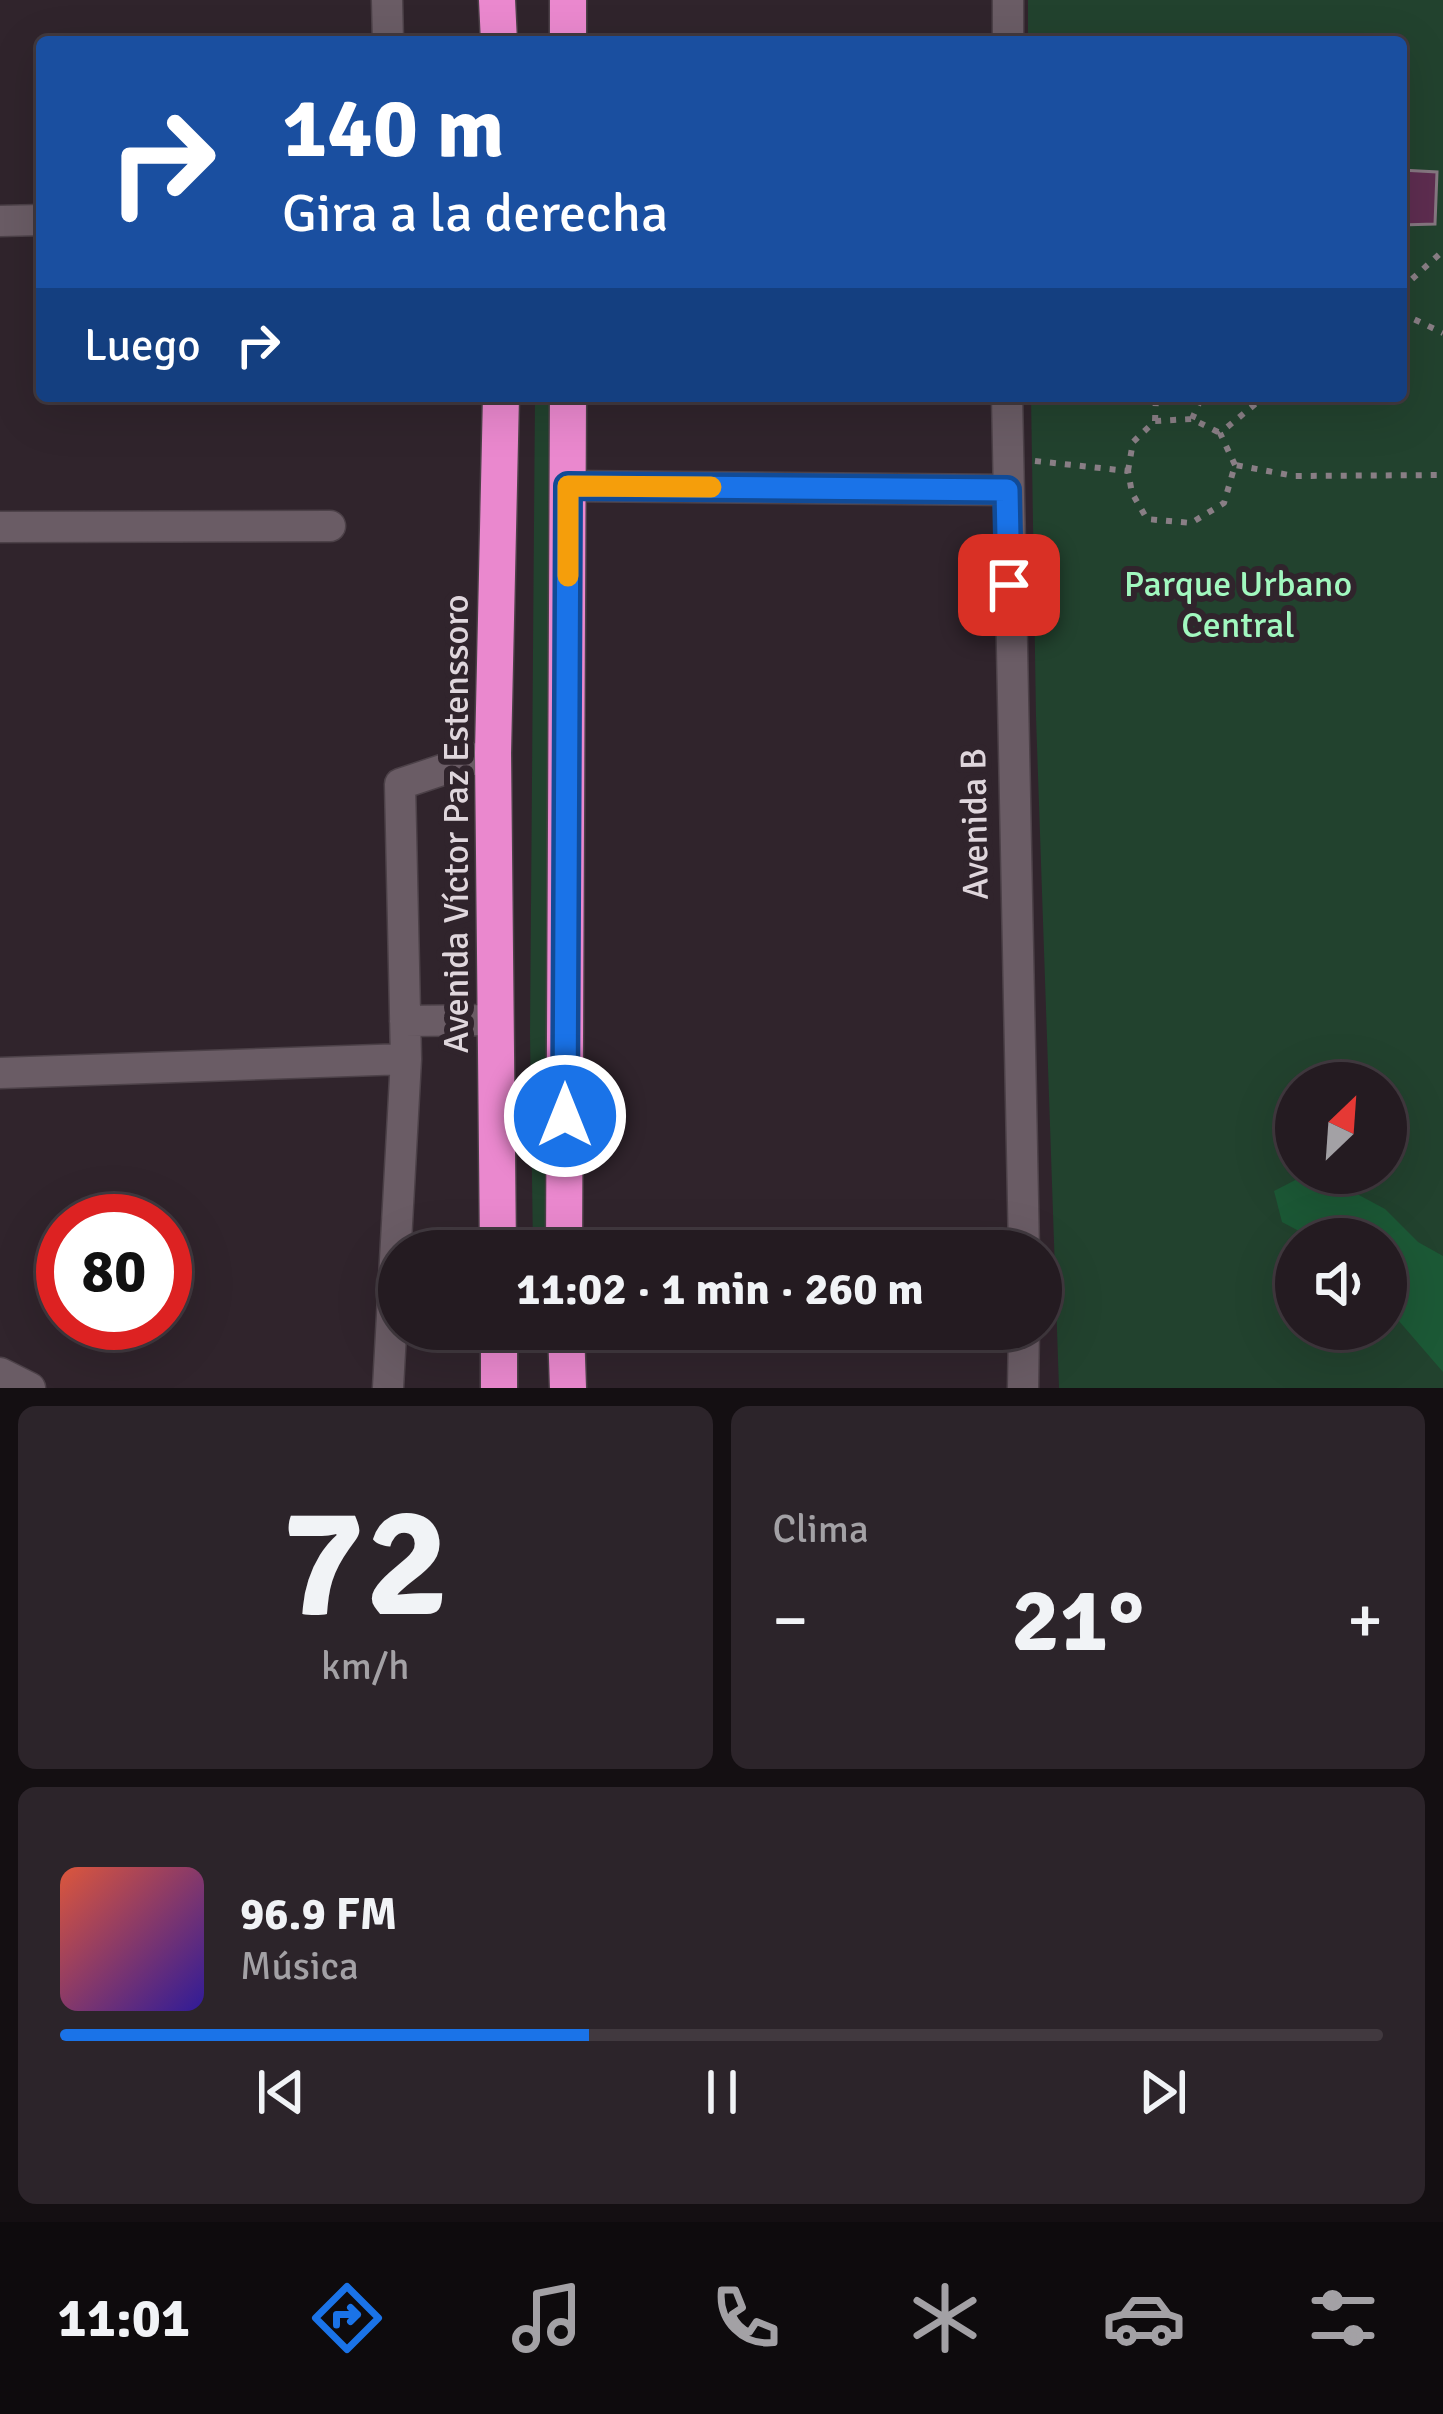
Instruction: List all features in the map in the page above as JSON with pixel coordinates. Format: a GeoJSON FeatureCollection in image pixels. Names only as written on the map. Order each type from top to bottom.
{"type":"FeatureCollection","features":[{"type":"Feature","properties":{"kind":"highway"},"geometry":{"type":"LineString","coordinates":[[497,0],[499,36]]}},
{"type":"Feature","properties":{"kind":"highway"},"geometry":{"type":"LineString","coordinates":[[568,0],[568,36]]}},
{"type":"Feature","properties":{"kind":"highway","name":"Avenida Víctor Paz Estenssoro"},"geometry":{"type":"LineString","coordinates":[[498,1230],[493,753],[501,402]]}},
{"type":"Feature","properties":{"kind":"highway"},"geometry":{"type":"LineString","coordinates":[[564,1230],[568,402]]}},
{"type":"Feature","properties":{"kind":"highway"},"geometry":{"type":"LineString","coordinates":[[499,1350],[499,1388]]}},
{"type":"Feature","properties":{"kind":"highway"},"geometry":{"type":"LineString","coordinates":[[567,1350],[568,1388]]}},
{"type":"Feature","properties":{"kind":"street"},"geometry":{"type":"LineString","coordinates":[[387,0],[388,36]]}},
{"type":"Feature","properties":{"kind":"street"},"geometry":{"type":"LineString","coordinates":[[1008,0],[1008,36]]}},
{"type":"Feature","properties":{"kind":"street"},"geometry":{"type":"LineString","coordinates":[[0,221],[36,220]]}},
{"type":"Feature","properties":{"kind":"street","name":"Avenida B"},"geometry":{"type":"LineString","coordinates":[[1007,402],[1024,1230]]}},
{"type":"Feature","properties":{"kind":"street"},"geometry":{"type":"LineString","coordinates":[[568,486],[1007,490]]}},
{"type":"Feature","properties":{"kind":"street"},"geometry":{"type":"LineString","coordinates":[[0,527],[330,526]]}},
{"type":"Feature","properties":{"kind":"street"},"geometry":{"type":"LineString","coordinates":[[388,1388],[406,1059],[400,784],[493,753]]}},
{"type":"Feature","properties":{"kind":"street"},"geometry":{"type":"LineString","coordinates":[[405,1022],[498,1020]]}},
{"type":"Feature","properties":{"kind":"street"},"geometry":{"type":"LineString","coordinates":[[0,1073],[406,1059]]}},
{"type":"Feature","properties":{"kind":"street"},"geometry":{"type":"LineString","coordinates":[[1023,1388],[1024,1350]]}},
{"type":"Feature","properties":{"kind":"street"},"geometry":{"type":"LineString","coordinates":[[0,1372],[30,1388]]}},
{"type":"Feature","properties":{"kind":"path"},"geometry":{"type":"LineString","coordinates":[[1407,284],[1443,251]]}},
{"type":"Feature","properties":{"kind":"path"},"geometry":{"type":"LineString","coordinates":[[1407,316],[1443,333]]}},
{"type":"Feature","properties":{"kind":"path"},"geometry":{"type":"LineString","coordinates":[[1155,421],[1156,402]]}},
{"type":"Feature","properties":{"kind":"path"},"geometry":{"type":"LineString","coordinates":[[1192,419],[1199,402]]}},
{"type":"Feature","properties":{"kind":"path"},"geometry":{"type":"LineString","coordinates":[[1220,433],[1258,402]]}},
{"type":"Feature","properties":{"kind":"path"},"geometry":{"type":"LineString","coordinates":[[1192,419],[1220,433],[1235,465],[1224,503],[1191,523],[1147,519],[1132,493],[1128,472],[1133,442],[1155,421],[1192,419]]}},
{"type":"Feature","properties":{"kind":"path"},"geometry":{"type":"LineString","coordinates":[[1032,460],[1128,472]]}},
{"type":"Feature","properties":{"kind":"path"},"geometry":{"type":"LineString","coordinates":[[1235,465],[1294,476],[1443,475]]}},
{"type":"Feature","properties":{"kind":"green space","name":"Parque Urbano Central"},"geometry":{"type":"Polygon","coordinates":[[[1028,0],[1443,0],[1443,1388],[1059,1388],[1062,1230],[1054,1230],[1036,717],[1031,402],[1407,402],[1407,36],[1028,36],[1028,0]]]}},
{"type":"Feature","properties":{"kind":"green space"},"geometry":{"type":"Polygon","coordinates":[[[535,402],[556,402],[553,1230],[533,1230],[535,402]]]}},
{"type":"Feature","properties":{"kind":"shaded area"},"geometry":{"type":"Polygon","coordinates":[[[1274,1191],[1357,1194],[1394,1218],[1281,1218],[1274,1191]]]}},
{"type":"Feature","properties":{"kind":"shaded area"},"geometry":{"type":"Polygon","coordinates":[[[1407,1231],[1443,1256],[1443,1372],[1407,1330],[1407,1231]]]}},
{"type":"Feature","properties":{"kind":"building"},"geometry":{"type":"Polygon","coordinates":[[[1407,170],[1437,172],[1435,224],[1407,225],[1407,170]]]}},
{"type":"Feature","properties":{"kind":"slow traffic"},"geometry":{"type":"LineString","coordinates":[[568,576],[568,486],[711,487]]}},
{"type":"Feature","properties":{"kind":"route"},"geometry":{"type":"LineString","coordinates":[[565,1116],[568,486],[1007,490],[1009,585]]}}]}
